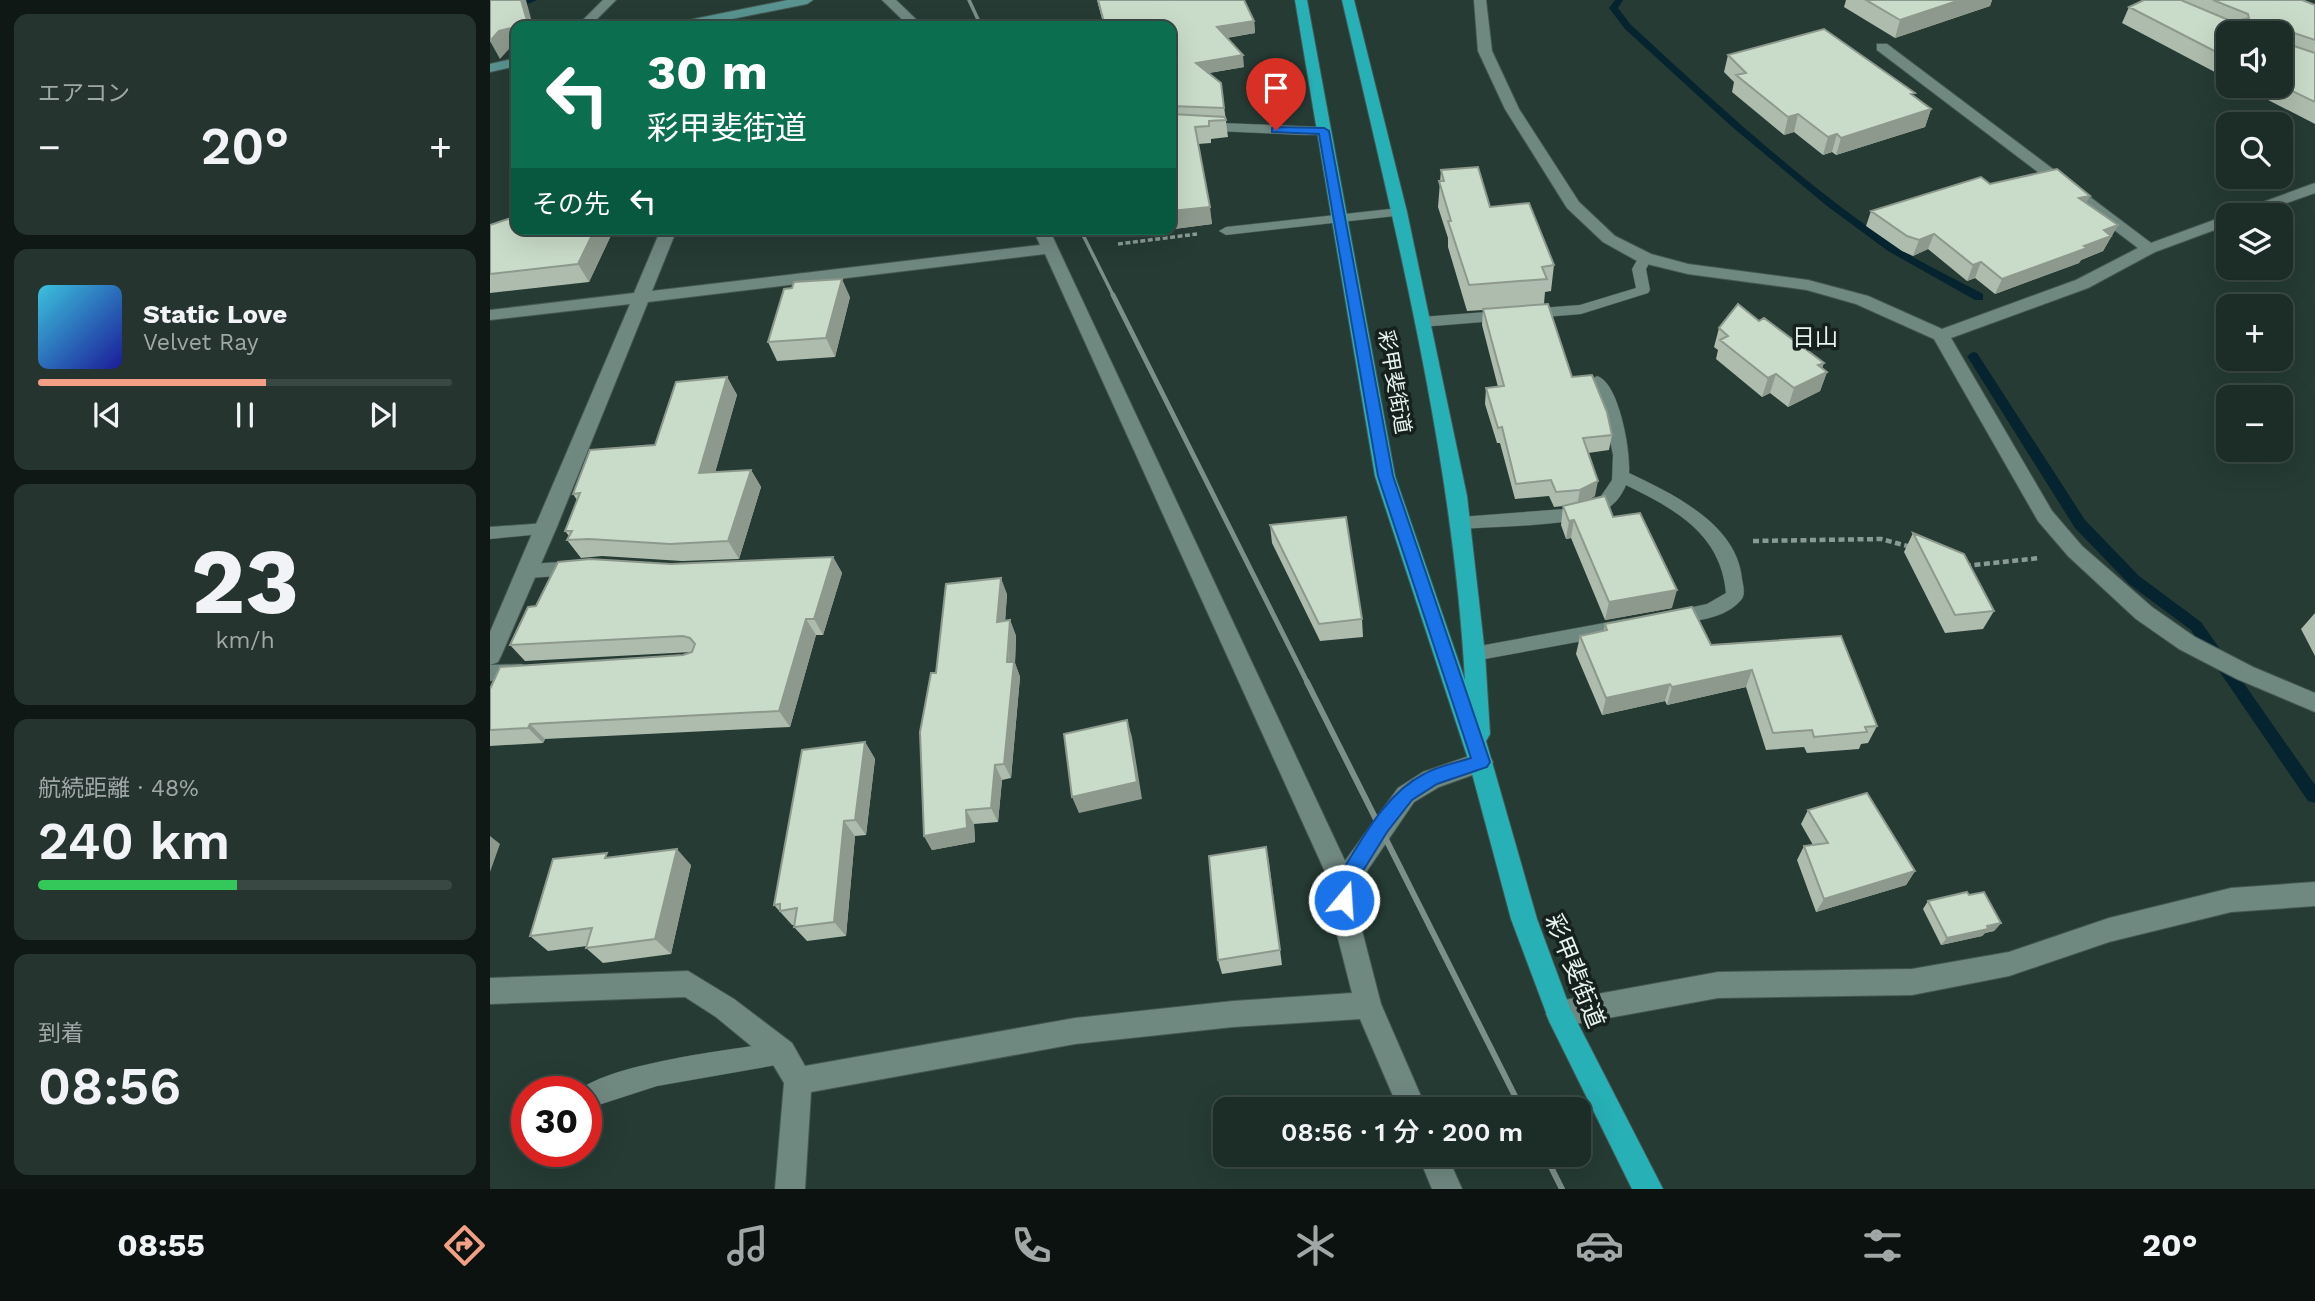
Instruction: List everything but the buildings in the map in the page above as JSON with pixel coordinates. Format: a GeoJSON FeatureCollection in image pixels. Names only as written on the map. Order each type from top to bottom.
{"type":"FeatureCollection","features":[{"type":"Feature","properties":{"kind":"highway","name":"彩甲斐街道"},"geometry":{"type":"LineString","coordinates":[[1301,0],[1385,476],[1481,762],[1524,919],[1559,1014],[1606,1113],[1648,1189]]}},
{"type":"Feature","properties":{"kind":"highway","name":"彩甲斐街道"},"geometry":{"type":"LineString","coordinates":[[1348,0],[1399,212],[1457,496],[1474,654],[1481,762]]}},
{"type":"Feature","properties":{"kind":"main road"},"geometry":{"type":"LineString","coordinates":[[704,21],[807,0]]}},
{"type":"Feature","properties":{"kind":"main road"},"geometry":{"type":"LineString","coordinates":[[490,68],[511,63]]}},
{"type":"Feature","properties":{"kind":"street"},"geometry":{"type":"LineString","coordinates":[[588,21],[610,0]]}},
{"type":"Feature","properties":{"kind":"street"},"geometry":{"type":"LineString","coordinates":[[888,0],[911,21]]}},
{"type":"Feature","properties":{"kind":"street"},"geometry":{"type":"LineString","coordinates":[[1485,1],[1485,51],[1512,109],[1573,205],[1609,239],[1645,258],[1688,269],[1808,285],[1835,292],[1862,300],[1941,335],[2045,516],[2075,551],[2144,613],[2187,643],[2245,673],[2315,704]]}},
{"type":"Feature","properties":{"kind":"street"},"geometry":{"type":"LineString","coordinates":[[1882,47],[2149,249]]}},
{"type":"Feature","properties":{"kind":"street"},"geometry":{"type":"LineString","coordinates":[[2273,203],[2315,188]]}},
{"type":"Feature","properties":{"kind":"street"},"geometry":{"type":"LineString","coordinates":[[1941,335],[2082,284],[2149,249],[2216,224]]}},
{"type":"Feature","properties":{"kind":"street"},"geometry":{"type":"LineString","coordinates":[[490,656],[546,529],[666,235]]}},
{"type":"Feature","properties":{"kind":"street"},"geometry":{"type":"LineString","coordinates":[[490,315],[639,299],[1045,239],[1343,885],[1345,915],[1368,1005],[1407,1097]]}},
{"type":"Feature","properties":{"kind":"street"},"geometry":{"type":"LineString","coordinates":[[1343,885],[1381,827],[1406,795],[1431,779],[1481,762]]}},
{"type":"Feature","properties":{"kind":"street"},"geometry":{"type":"LineString","coordinates":[[1559,1014],[1718,985],[1912,982],[2009,964],[2109,930],[2231,900],[2315,894]]}},
{"type":"Feature","properties":{"kind":"street"},"geometry":{"type":"LineString","coordinates":[[490,990],[688,984],[725,1008],[782,1053],[798,1081],[790,1189]]}},
{"type":"Feature","properties":{"kind":"street"},"geometry":{"type":"LineString","coordinates":[[798,1081],[1076,1031],[1233,1014],[1368,1005]]}},
{"type":"Feature","properties":{"kind":"street"},"geometry":{"type":"LineString","coordinates":[[1437,1167],[1447,1189]]}},
{"type":"Feature","properties":{"kind":"lane"},"geometry":{"type":"LineString","coordinates":[[1176,125],[1219,124],[1276,130],[1324,131]]}},
{"type":"Feature","properties":{"kind":"lane"},"geometry":{"type":"LineString","coordinates":[[1226,231],[1399,212]]}},
{"type":"Feature","properties":{"kind":"lane"},"geometry":{"type":"LineString","coordinates":[[1421,322],[1581,309],[1631,295],[1643,290],[1639,269],[1645,258]]}},
{"type":"Feature","properties":{"kind":"lane"},"geometry":{"type":"LineString","coordinates":[[1460,523],[1553,518],[1595,510],[1613,495],[1622,476],[1624,458],[1605,391],[1597,381]]}},
{"type":"Feature","properties":{"kind":"lane"},"geometry":{"type":"LineString","coordinates":[[1474,654],[1711,610],[1735,596],[1735,581],[1719,540],[1702,522],[1667,499],[1622,476]]}},
{"type":"Feature","properties":{"kind":"lane"},"geometry":{"type":"LineString","coordinates":[[490,533],[546,529]]}},
{"type":"Feature","properties":{"kind":"lane"},"geometry":{"type":"LineString","coordinates":[[528,571],[590,567]]}},
{"type":"Feature","properties":{"kind":"lane"},"geometry":{"type":"LineString","coordinates":[[490,673],[545,670]]}},
{"type":"Feature","properties":{"kind":"lane"},"geometry":{"type":"LineString","coordinates":[[602,1090],[661,1074],[782,1053]]}},
{"type":"Feature","properties":{"kind":"path"},"geometry":{"type":"LineString","coordinates":[[1118,244],[1226,231]]}},
{"type":"Feature","properties":{"kind":"path"},"geometry":{"type":"LineString","coordinates":[[1719,540],[1812,542],[1881,539],[1914,548]]}},
{"type":"Feature","properties":{"kind":"path"},"geometry":{"type":"LineString","coordinates":[[1962,567],[2025,561],[2075,551]]}},
{"type":"Feature","properties":{"kind":"waterway"},"geometry":{"type":"LineString","coordinates":[[490,20],[499,13],[533,0]]}},
{"type":"Feature","properties":{"kind":"waterway"},"geometry":{"type":"LineString","coordinates":[[1619,0],[1613,8],[1628,27],[1734,124],[1831,204],[1892,249],[1979,297]]}},
{"type":"Feature","properties":{"kind":"waterway"},"geometry":{"type":"LineString","coordinates":[[1973,356],[2080,524],[2134,580],[2196,626],[2314,796]]}},
{"type":"Feature","properties":{"kind":"railway"},"geometry":{"type":"LineString","coordinates":[[969,0],[979,21]]}},
{"type":"Feature","properties":{"kind":"railway"},"geometry":{"type":"LineString","coordinates":[[1083,235],[1113,295]]}},
{"type":"Feature","properties":{"kind":"railway"},"geometry":{"type":"LineString","coordinates":[[1113,295],[1308,684]]}},
{"type":"Feature","properties":{"kind":"railway"},"geometry":{"type":"LineString","coordinates":[[1307,682],[1515,1097]]}},
{"type":"Feature","properties":{"kind":"railway"},"geometry":{"type":"LineString","coordinates":[[1551,1167],[1562,1189]]}},
{"type":"Feature","properties":{"kind":"district","name":"日山"},"geometry":{"type":"Point","coordinates":[1815,337]}},
{"type":"Feature","properties":{"kind":"route"},"geometry":{"type":"LineString","coordinates":[[1276,130],[1324,131],[1385,476],[1481,762],[1431,779],[1406,795],[1381,827],[1343,885],[1344,900]]}}]}
